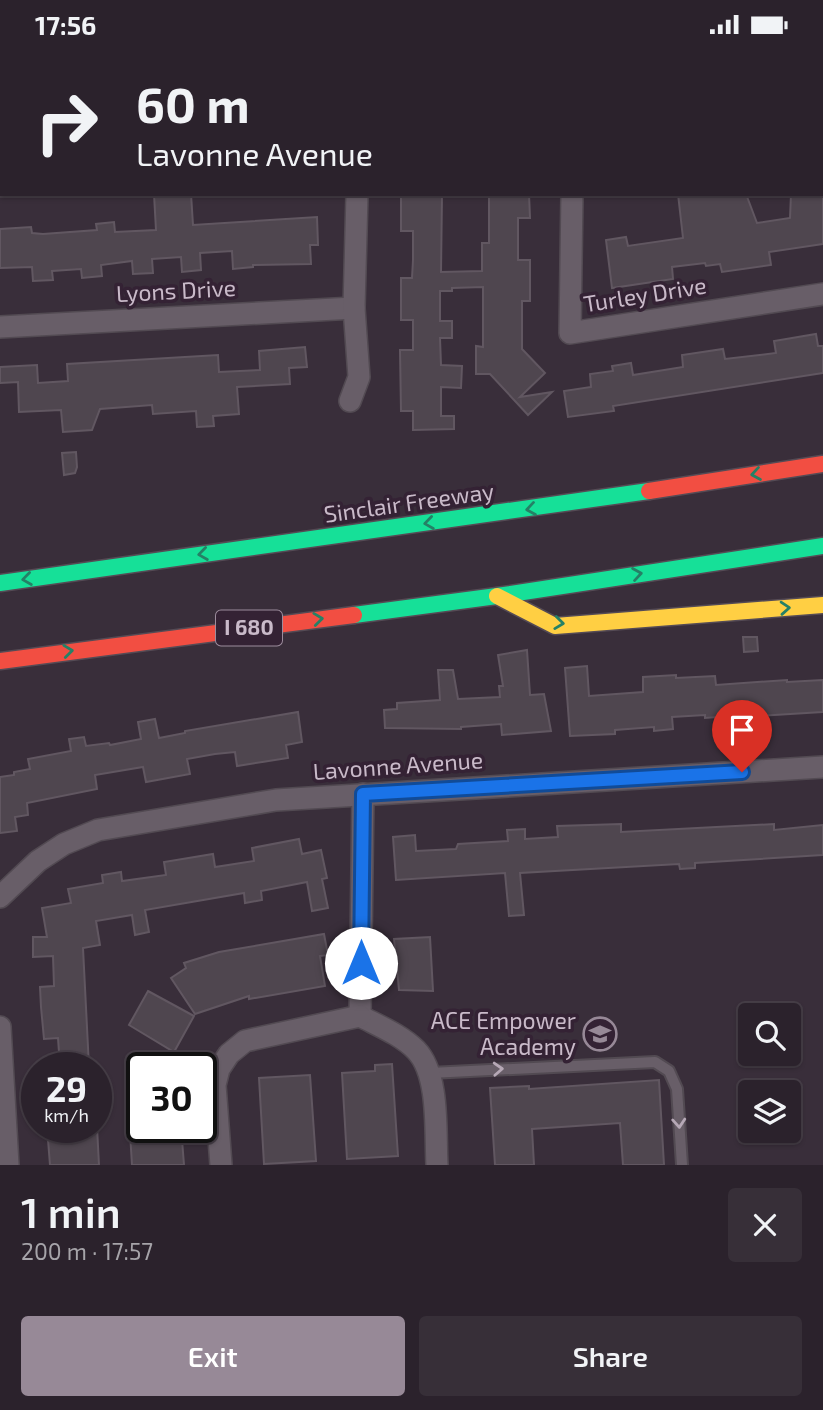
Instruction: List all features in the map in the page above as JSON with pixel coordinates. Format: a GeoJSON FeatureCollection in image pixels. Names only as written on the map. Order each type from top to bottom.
{"type":"FeatureCollection","features":[{"type":"Feature","properties":{"kind":"highway","name":"Sinclair Freeway"},"geometry":{"type":"LineString","coordinates":[[0,583],[496,514],[823,464]]}},
{"type":"Feature","properties":{"kind":"highway","name":"I 680"},"geometry":{"type":"LineString","coordinates":[[0,661],[497,596],[823,546]]}},
{"type":"Feature","properties":{"kind":"highway"},"geometry":{"type":"LineString","coordinates":[[497,596],[555,626],[823,605]]}},
{"type":"Feature","properties":{"kind":"street"},"geometry":{"type":"LineString","coordinates":[[350,401],[359,377],[354,308],[357,196]]}},
{"type":"Feature","properties":{"kind":"street","name":"Turley Drive"},"geometry":{"type":"LineString","coordinates":[[572,196],[570,333],[823,294]]}},
{"type":"Feature","properties":{"kind":"street","name":"Lyons Drive"},"geometry":{"type":"LineString","coordinates":[[0,327],[354,308]]}},
{"type":"Feature","properties":{"kind":"street","name":"Lavonne Avenue"},"geometry":{"type":"LineString","coordinates":[[0,897],[38,861],[64,844],[98,830],[276,800],[823,767]]}},
{"type":"Feature","properties":{"kind":"street"},"geometry":{"type":"LineString","coordinates":[[360,1016],[363,794]]}},
{"type":"Feature","properties":{"kind":"street"},"geometry":{"type":"LineString","coordinates":[[221,1165],[215,1085],[219,1069],[229,1054],[245,1041],[360,1016],[401,1038],[417,1051],[428,1067],[437,1165]]}},
{"type":"Feature","properties":{"kind":"street"},"geometry":{"type":"LineString","coordinates":[[0,1027],[8,1165]]}},
{"type":"Feature","properties":{"kind":"lane"},"geometry":{"type":"LineString","coordinates":[[430,1073],[655,1062],[669,1071],[677,1089],[682,1165]]}},
{"type":"Feature","properties":{"kind":"building"},"geometry":{"type":"Polygon","coordinates":[[[154,196],[191,196],[193,225],[317,217],[318,245],[310,245],[311,264],[253,265],[233,269],[232,251],[200,253],[201,270],[182,272],[181,257],[152,259],[153,273],[133,274],[132,261],[101,265],[102,276],[82,278],[81,269],[52,271],[53,280],[33,281],[32,267],[0,268],[0,229],[31,227],[32,233],[43,234],[97,230],[96,224],[114,222],[115,232],[156,230],[154,196]]]}},
{"type":"Feature","properties":{"kind":"building"},"geometry":{"type":"Polygon","coordinates":[[[401,196],[442,196],[441,272],[482,271],[482,243],[489,243],[489,196],[529,196],[530,218],[518,218],[518,260],[530,260],[530,301],[522,301],[522,349],[545,373],[520,397],[552,392],[528,415],[490,374],[476,374],[476,346],[483,347],[483,287],[452,288],[452,291],[440,291],[440,321],[452,321],[452,338],[440,338],[441,365],[462,366],[461,388],[441,387],[441,416],[454,416],[454,429],[413,430],[413,411],[401,411],[400,350],[413,350],[413,320],[401,320],[401,278],[412,278],[413,231],[401,231],[401,196]]]}},
{"type":"Feature","properties":{"kind":"building"},"geometry":{"type":"Polygon","coordinates":[[[678,196],[747,196],[757,223],[790,218],[791,196],[823,196],[823,244],[769,252],[771,265],[722,272],[720,264],[672,267],[673,279],[612,288],[606,240],[626,237],[628,246],[683,238],[678,196]]]}},
{"type":"Feature","properties":{"kind":"building"},"geometry":{"type":"Polygon","coordinates":[[[816,334],[818,346],[823,346],[823,373],[613,406],[614,411],[568,417],[564,391],[591,387],[590,374],[613,371],[612,366],[631,363],[633,375],[683,367],[682,355],[723,349],[725,359],[776,353],[774,341],[816,334]]]}},
{"type":"Feature","properties":{"kind":"building"},"geometry":{"type":"Polygon","coordinates":[[[305,347],[307,367],[289,368],[290,384],[237,387],[239,414],[213,416],[214,426],[197,427],[196,411],[153,414],[152,405],[100,409],[92,430],[63,432],[61,410],[19,412],[18,382],[0,383],[0,367],[37,365],[38,383],[68,381],[67,364],[218,355],[219,372],[260,370],[259,351],[305,347]]]}},
{"type":"Feature","properties":{"kind":"building"},"geometry":{"type":"Polygon","coordinates":[[[76,452],[75,473],[64,475],[62,453],[76,452]]]}},
{"type":"Feature","properties":{"kind":"building"},"geometry":{"type":"Polygon","coordinates":[[[743,637],[757,637],[758,651],[744,652],[743,637]]]}},
{"type":"Feature","properties":{"kind":"building"},"geometry":{"type":"Polygon","coordinates":[[[527,650],[530,695],[544,694],[551,731],[502,735],[501,724],[461,729],[385,728],[384,710],[397,709],[397,703],[440,700],[438,670],[453,670],[458,699],[500,697],[499,686],[503,686],[498,655],[527,650]]]}},
{"type":"Feature","properties":{"kind":"building"},"geometry":{"type":"Polygon","coordinates":[[[587,666],[589,696],[643,692],[643,677],[715,676],[716,685],[823,680],[823,712],[672,717],[673,729],[654,731],[654,727],[615,730],[615,734],[570,736],[565,668],[587,666]]]}},
{"type":"Feature","properties":{"kind":"building"},"geometry":{"type":"Polygon","coordinates":[[[298,712],[302,742],[286,745],[288,758],[237,766],[235,752],[215,754],[187,759],[190,774],[146,782],[143,767],[95,775],[97,789],[27,803],[28,815],[15,817],[17,831],[0,833],[0,777],[30,769],[28,759],[71,751],[69,739],[84,737],[86,746],[110,745],[141,739],[138,722],[155,719],[159,738],[185,731],[298,712]]]}},
{"type":"Feature","properties":{"kind":"building"},"geometry":{"type":"Polygon","coordinates":[[[621,824],[621,832],[774,824],[774,830],[823,825],[823,855],[695,863],[695,868],[680,869],[679,864],[520,873],[524,915],[509,916],[505,873],[396,880],[393,837],[415,835],[416,851],[456,849],[458,844],[508,841],[507,830],[525,829],[525,839],[558,837],[557,826],[621,824]]]}},
{"type":"Feature","properties":{"kind":"building"},"geometry":{"type":"Polygon","coordinates":[[[299,839],[302,854],[321,850],[327,878],[322,879],[328,908],[312,911],[307,882],[261,891],[262,900],[245,903],[244,893],[145,910],[149,932],[135,935],[132,915],[96,921],[100,945],[83,948],[88,1052],[59,1052],[58,1038],[44,1039],[40,987],[54,986],[53,956],[33,957],[33,937],[47,937],[42,908],[71,903],[68,889],[103,883],[102,875],[121,872],[122,881],[166,875],[164,862],[213,854],[215,867],[254,861],[252,848],[299,839]]]}},
{"type":"Feature","properties":{"kind":"building"},"geometry":{"type":"Polygon","coordinates":[[[324,934],[328,955],[320,956],[325,986],[249,999],[249,996],[195,1014],[171,978],[186,968],[184,963],[219,952],[324,934]]]}},
{"type":"Feature","properties":{"kind":"building"},"geometry":{"type":"Polygon","coordinates":[[[430,937],[433,991],[399,990],[394,939],[430,937]]]}},
{"type":"Feature","properties":{"kind":"building"},"geometry":{"type":"Polygon","coordinates":[[[148,991],[194,1016],[174,1052],[129,1025],[148,991]]]}},
{"type":"Feature","properties":{"kind":"building"},"geometry":{"type":"Polygon","coordinates":[[[392,1064],[398,1156],[347,1159],[342,1073],[375,1071],[375,1065],[392,1064]]]}},
{"type":"Feature","properties":{"kind":"building"},"geometry":{"type":"Polygon","coordinates":[[[310,1075],[316,1161],[264,1164],[259,1078],[310,1075]]]}},
{"type":"Feature","properties":{"kind":"building"},"geometry":{"type":"Polygon","coordinates":[[[659,1080],[664,1165],[623,1165],[620,1123],[532,1129],[534,1165],[495,1165],[490,1088],[529,1086],[529,1089],[659,1080]]]}},
{"type":"Feature","properties":{"kind":"building"},"geometry":{"type":"Polygon","coordinates":[[[48,1143],[98,1143],[99,1165],[50,1165],[48,1143]]]}},
{"type":"Feature","properties":{"kind":"building"},"geometry":{"type":"Polygon","coordinates":[[[131,1143],[182,1143],[184,1165],[132,1165],[131,1143]]]}},
{"type":"Feature","properties":{"kind":"traffic: fast"},"geometry":{"type":"LineString","coordinates":[[0,583],[649,491]]}},
{"type":"Feature","properties":{"kind":"traffic: fast"},"geometry":{"type":"LineString","coordinates":[[354,615],[823,546]]}},
{"type":"Feature","properties":{"kind":"traffic: slow"},"geometry":{"type":"LineString","coordinates":[[497,596],[555,626],[823,605]]}},
{"type":"Feature","properties":{"kind":"traffic: jam"},"geometry":{"type":"LineString","coordinates":[[649,491],[823,464]]}},
{"type":"Feature","properties":{"kind":"traffic: jam"},"geometry":{"type":"LineString","coordinates":[[0,661],[354,615]]}},
{"type":"Feature","properties":{"kind":"place","name":"ACE Empower Academy"},"geometry":{"type":"Point","coordinates":[600,1034]}},
{"type":"Feature","properties":{"kind":"route"},"geometry":{"type":"LineString","coordinates":[[361,963],[363,794],[742,772]]}}]}
